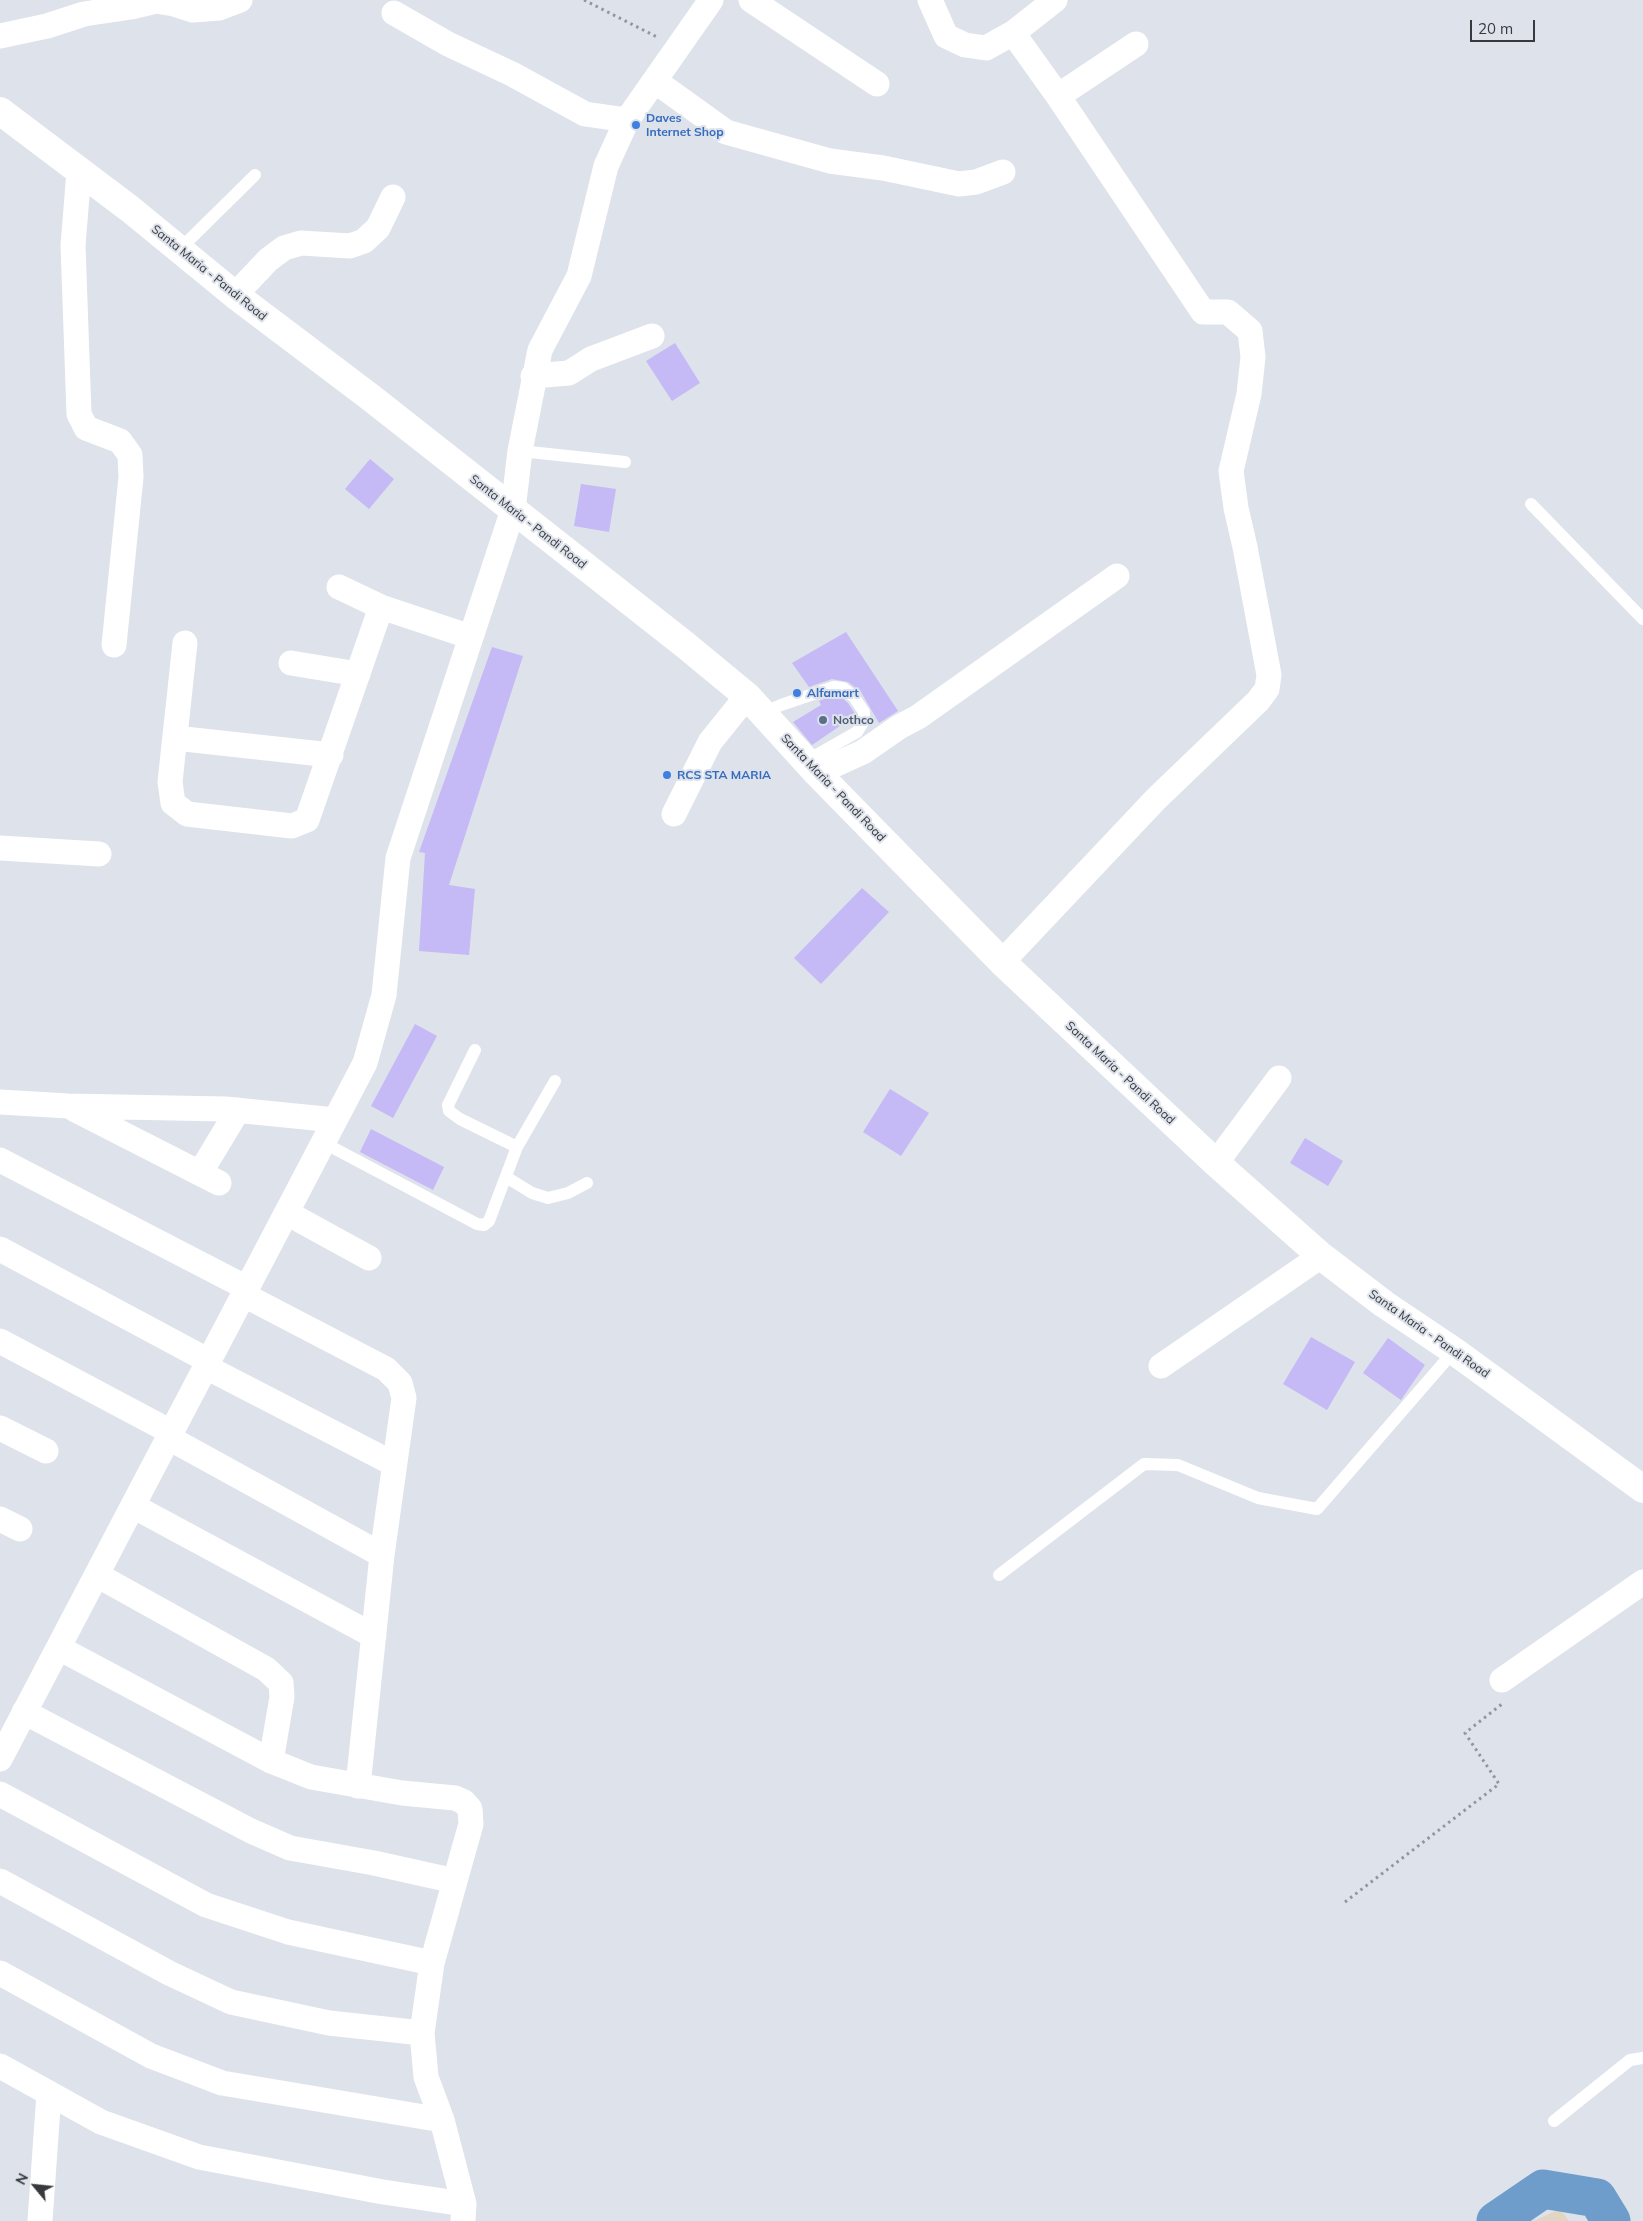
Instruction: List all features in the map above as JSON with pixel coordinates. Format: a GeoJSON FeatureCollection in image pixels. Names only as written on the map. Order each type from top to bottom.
{"type":"FeatureCollection","features":[{"type":"Feature","properties":{"kind":"main road","name":"Santa Maria - Pandi Road"},"geometry":{"type":"LineString","coordinates":[[0,111],[130,209],[235,295],[370,397],[684,644],[755,705],[811,767],[1002,962],[1216,1163],[1321,1256],[1384,1304],[1454,1351],[1642,1484]]}},
{"type":"Feature","properties":{"kind":"street"},"geometry":{"type":"LineString","coordinates":[[0,36],[47,26],[84,14],[156,1],[194,10],[219,8],[240,0]]}},
{"type":"Feature","properties":{"kind":"street"},"geometry":{"type":"LineString","coordinates":[[0,1759],[366,1063],[384,995],[398,858],[513,510],[520,451],[533,376],[540,350],[579,276],[606,166],[626,120],[711,0]]}},
{"type":"Feature","properties":{"kind":"street"},"geometry":{"type":"LineString","coordinates":[[750,0],[877,84]]}},
{"type":"Feature","properties":{"kind":"street"},"geometry":{"type":"LineString","coordinates":[[930,0],[946,36],[965,46],[986,48],[1013,33],[1055,0]]}},
{"type":"Feature","properties":{"kind":"street"},"geometry":{"type":"LineString","coordinates":[[394,13],[448,44],[512,74],[585,114],[626,120]]}},
{"type":"Feature","properties":{"kind":"street"},"geometry":{"type":"LineString","coordinates":[[1002,962],[1156,799],[1258,701],[1267,689],[1269,675],[1236,508],[1231,471],[1249,394],[1253,357],[1250,331],[1228,312],[1203,312],[1058,96],[1013,33]]}},
{"type":"Feature","properties":{"kind":"street"},"geometry":{"type":"LineString","coordinates":[[1058,96],[1136,44]]}},
{"type":"Feature","properties":{"kind":"street"},"geometry":{"type":"LineString","coordinates":[[655,81],[726,132],[830,161],[883,168],[959,184],[976,182],[1003,172]]}},
{"type":"Feature","properties":{"kind":"street"},"geometry":{"type":"LineString","coordinates":[[79,172],[73,245],[79,414],[86,428],[120,442],[130,455],[131,477],[114,645]]}},
{"type":"Feature","properties":{"kind":"street"},"geometry":{"type":"LineString","coordinates":[[235,295],[268,260],[284,248],[302,243],[350,246],[364,241],[378,228],[393,197]]}},
{"type":"Feature","properties":{"kind":"street"},"geometry":{"type":"LineString","coordinates":[[533,376],[569,373],[591,359],[652,336]]}},
{"type":"Feature","properties":{"kind":"street"},"geometry":{"type":"LineString","coordinates":[[811,767],[864,752],[899,727],[918,717],[1117,576]]}},
{"type":"Feature","properties":{"kind":"street"},"geometry":{"type":"LineString","coordinates":[[340,587],[381,607],[471,637]]}},
{"type":"Feature","properties":{"kind":"street"},"geometry":{"type":"LineString","coordinates":[[186,643],[170,782],[173,803],[187,814],[292,826],[307,820],[381,607]]}},
{"type":"Feature","properties":{"kind":"street"},"geometry":{"type":"LineString","coordinates":[[291,664],[358,674]]}},
{"type":"Feature","properties":{"kind":"street"},"geometry":{"type":"LineString","coordinates":[[674,814],[710,742],[755,705]]}},
{"type":"Feature","properties":{"kind":"street"},"geometry":{"type":"LineString","coordinates":[[175,738],[331,755]]}},
{"type":"Feature","properties":{"kind":"street"},"geometry":{"type":"LineString","coordinates":[[0,848],[98,854]]}},
{"type":"Feature","properties":{"kind":"street"},"geometry":{"type":"LineString","coordinates":[[1216,1163],[1279,1078]]}},
{"type":"Feature","properties":{"kind":"street"},"geometry":{"type":"LineString","coordinates":[[0,1102],[68,1106],[238,1110],[335,1120]]}},
{"type":"Feature","properties":{"kind":"street"},"geometry":{"type":"LineString","coordinates":[[68,1106],[210,1178],[238,1110]]}},
{"type":"Feature","properties":{"kind":"street"},"geometry":{"type":"LineString","coordinates":[[0,1160],[386,1369],[400,1383],[404,1398],[382,1555],[358,1786]]}},
{"type":"Feature","properties":{"kind":"street"},"geometry":{"type":"LineString","coordinates":[[287,1213],[368,1258]]}},
{"type":"Feature","properties":{"kind":"street"},"geometry":{"type":"LineString","coordinates":[[0,1249],[394,1464]]}},
{"type":"Feature","properties":{"kind":"street"},"geometry":{"type":"LineString","coordinates":[[1161,1366],[1321,1256]]}},
{"type":"Feature","properties":{"kind":"street"},"geometry":{"type":"LineString","coordinates":[[0,1341],[382,1555]]}},
{"type":"Feature","properties":{"kind":"street"},"geometry":{"type":"LineString","coordinates":[[0,1428],[46,1451]]}},
{"type":"Feature","properties":{"kind":"street"},"geometry":{"type":"LineString","coordinates":[[133,1506],[374,1636]]}},
{"type":"Feature","properties":{"kind":"street"},"geometry":{"type":"LineString","coordinates":[[97,1575],[266,1669],[281,1683],[282,1698],[271,1761]]}},
{"type":"Feature","properties":{"kind":"street"},"geometry":{"type":"LineString","coordinates":[[1502,1680],[1643,1582]]}},
{"type":"Feature","properties":{"kind":"street"},"geometry":{"type":"LineString","coordinates":[[0,2066],[101,2122],[199,2157],[383,2192],[464,2213],[442,2120],[426,2077],[422,2034],[432,1963],[471,1824],[470,1810],[464,1802],[455,1798],[358,1786],[311,1777],[271,1761],[59,1648]]}},
{"type":"Feature","properties":{"kind":"street"},"geometry":{"type":"LineString","coordinates":[[24,1712],[251,1831],[290,1848],[374,1863],[456,1881]]}},
{"type":"Feature","properties":{"kind":"street"},"geometry":{"type":"LineString","coordinates":[[0,1794],[206,1905],[288,1932],[432,1963]]}},
{"type":"Feature","properties":{"kind":"street"},"geometry":{"type":"LineString","coordinates":[[0,1881],[169,1973],[231,2002],[329,2023],[422,2034]]}},
{"type":"Feature","properties":{"kind":"street"},"geometry":{"type":"LineString","coordinates":[[0,1973],[151,2056],[222,2083],[442,2120]]}},
{"type":"Feature","properties":{"kind":"street"},"geometry":{"type":"LineString","coordinates":[[40,2221],[49,2093]]}},
{"type":"Feature","properties":{"kind":"lane"},"geometry":{"type":"LineString","coordinates":[[180,249],[255,175]]}},
{"type":"Feature","properties":{"kind":"lane"},"geometry":{"type":"LineString","coordinates":[[520,451],[624,462]]}},
{"type":"Feature","properties":{"kind":"lane"},"geometry":{"type":"LineString","coordinates":[[1531,504],[1643,618]]}},
{"type":"Feature","properties":{"kind":"lane"},"geometry":{"type":"LineString","coordinates":[[755,705],[781,705],[834,687],[843,688],[854,697],[864,712],[864,721],[857,732],[811,767]]}},
{"type":"Feature","properties":{"kind":"lane"},"geometry":{"type":"LineString","coordinates":[[475,1050],[448,1106],[450,1111],[460,1119],[517,1147]]}},
{"type":"Feature","properties":{"kind":"lane"},"geometry":{"type":"LineString","coordinates":[[324,1143],[480,1225],[484,1225],[489,1221],[517,1147],[555,1081]]}},
{"type":"Feature","properties":{"kind":"lane"},"geometry":{"type":"LineString","coordinates":[[506,1178],[532,1193],[548,1198],[568,1193],[587,1183]]}},
{"type":"Feature","properties":{"kind":"lane"},"geometry":{"type":"LineString","coordinates":[[999,1575],[1144,1464],[1178,1465],[1258,1498],[1317,1509],[1454,1351]]}},
{"type":"Feature","properties":{"kind":"lane"},"geometry":{"type":"LineString","coordinates":[[1554,2121],[1630,2060],[1643,2058]]}},
{"type":"Feature","properties":{"kind":"path"},"geometry":{"type":"LineString","coordinates":[[584,0],[677,47]]}},
{"type":"Feature","properties":{"kind":"path"},"geometry":{"type":"LineString","coordinates":[[1345,1902],[1499,1784],[1465,1733],[1504,1702],[1502,1680]]}},
{"type":"Feature","properties":{"kind":"shaded area"},"geometry":{"type":"Polygon","coordinates":[[[1560,2209],[1569,2221],[1534,2221],[1560,2209]]]}},
{"type":"Feature","properties":{"kind":"building"},"geometry":{"type":"Polygon","coordinates":[[[675,343],[700,383],[672,401],[646,361],[675,343]]]}},
{"type":"Feature","properties":{"kind":"building"},"geometry":{"type":"Polygon","coordinates":[[[370,459],[394,479],[369,509],[345,489],[370,459]]]}},
{"type":"Feature","properties":{"kind":"building"},"geometry":{"type":"Polygon","coordinates":[[[581,484],[616,489],[609,532],[574,526],[581,484]]]}},
{"type":"Feature","properties":{"kind":"building"},"geometry":{"type":"Polygon","coordinates":[[[846,632],[898,711],[879,723],[861,692],[848,682],[832,679],[809,687],[792,663],[846,632]]]}},
{"type":"Feature","properties":{"kind":"building"},"geometry":{"type":"Polygon","coordinates":[[[492,647],[523,656],[449,885],[475,889],[469,955],[419,951],[425,853],[419,852],[492,647]]]}},
{"type":"Feature","properties":{"kind":"building","name":"Nothco"},"geometry":{"type":"Polygon","coordinates":[[[835,695],[840,696],[848,703],[856,715],[812,745],[793,722],[821,705],[819,701],[835,695]]]}},
{"type":"Feature","properties":{"kind":"building"},"geometry":{"type":"Polygon","coordinates":[[[862,888],[889,912],[821,984],[794,958],[862,888]]]}},
{"type":"Feature","properties":{"kind":"building"},"geometry":{"type":"Polygon","coordinates":[[[415,1024],[437,1036],[393,1118],[371,1106],[415,1024]]]}},
{"type":"Feature","properties":{"kind":"building"},"geometry":{"type":"Polygon","coordinates":[[[890,1089],[929,1113],[901,1156],[863,1132],[890,1089]]]}},
{"type":"Feature","properties":{"kind":"building"},"geometry":{"type":"Polygon","coordinates":[[[371,1129],[444,1167],[433,1190],[360,1152],[371,1129]]]}},
{"type":"Feature","properties":{"kind":"building"},"geometry":{"type":"Polygon","coordinates":[[[1305,1138],[1343,1161],[1328,1186],[1290,1163],[1305,1138]]]}},
{"type":"Feature","properties":{"kind":"building"},"geometry":{"type":"Polygon","coordinates":[[[1311,1337],[1355,1362],[1327,1410],[1283,1384],[1311,1337]]]}},
{"type":"Feature","properties":{"kind":"building"},"geometry":{"type":"Polygon","coordinates":[[[1388,1338],[1425,1365],[1401,1400],[1363,1373],[1388,1338]]]}},
{"type":"Feature","properties":{"kind":"waterway"},"geometry":{"type":"LineString","coordinates":[[1496,2221],[1543,2189],[1597,2198],[1611,2221]]}},
{"type":"Feature","properties":{"kind":"place","name":"Daves Internet Shop"},"geometry":{"type":"Point","coordinates":[636,125]}},
{"type":"Feature","properties":{"kind":"place","name":"Alfamart"},"geometry":{"type":"Point","coordinates":[797,693]}},
{"type":"Feature","properties":{"kind":"place","name":"Nothco"},"geometry":{"type":"Point","coordinates":[823,720]}},
{"type":"Feature","properties":{"kind":"place","name":"RCS STA MARIA"},"geometry":{"type":"Point","coordinates":[667,775]}}]}
